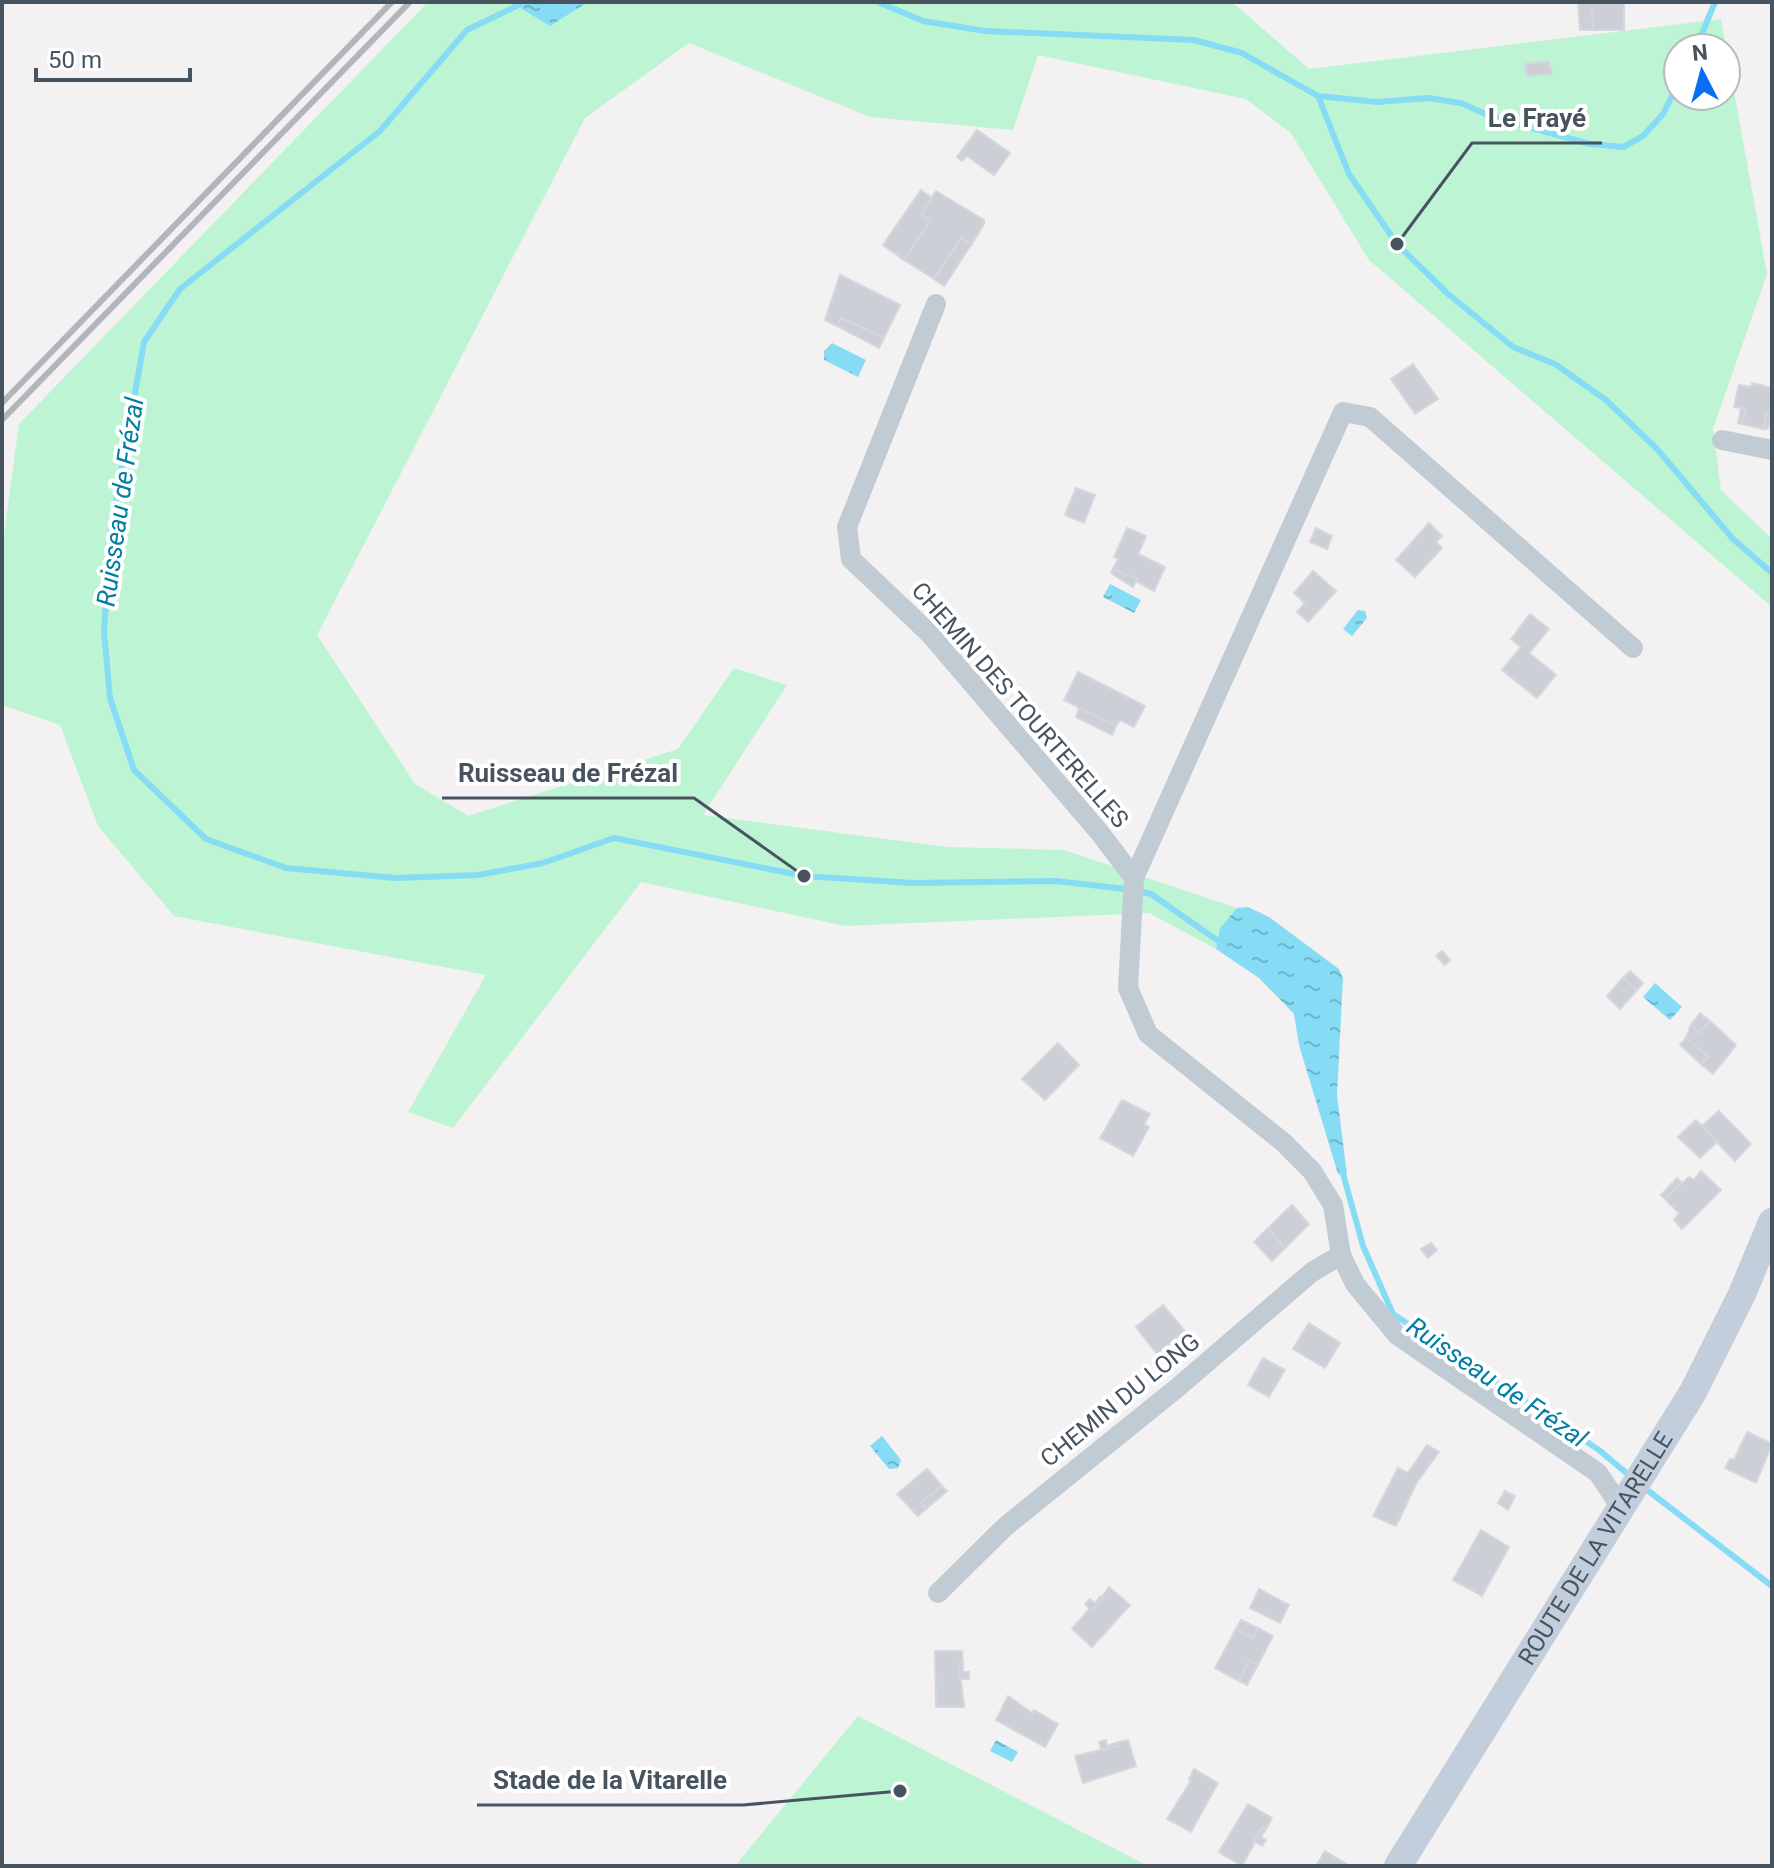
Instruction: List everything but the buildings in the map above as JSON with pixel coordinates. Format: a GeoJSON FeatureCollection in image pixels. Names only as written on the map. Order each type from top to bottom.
{"type":"FeatureCollection","features":[{"type":"Feature","properties":{"kind":"street","name":"CHEMIN DES TOURTERELLES"},"geometry":{"type":"LineString","coordinates":[[936,304],[847,527],[851,559],[930,634],[1134,878]]}},
{"type":"Feature","properties":{"kind":"street"},"geometry":{"type":"LineString","coordinates":[[1626,1503],[1598,1473],[1397,1335],[1355,1284],[1341,1255],[1333,1205],[1312,1171],[1283,1142],[1148,1034],[1128,988],[1134,878],[1343,412],[1370,417],[1633,648]]}},
{"type":"Feature","properties":{"kind":"street"},"geometry":{"type":"LineString","coordinates":[[1722,440],[1772,450]]}},
{"type":"Feature","properties":{"kind":"street","name":"ROUTE DE LA VITARELLE"},"geometry":{"type":"LineString","coordinates":[[1398,1866],[1693,1392],[1742,1294],[1772,1222]]}},
{"type":"Feature","properties":{"kind":"street","name":"CHEMIN DU LONG"},"geometry":{"type":"LineString","coordinates":[[938,1593],[1006,1526],[1177,1388],[1312,1272],[1341,1255]]}},
{"type":"Feature","properties":{"kind":"green space"},"geometry":{"type":"Polygon","coordinates":[[[428,2],[1232,2],[1309,69],[1721,19],[1723,32],[1662,32],[1662,112],[1738,112],[1767,274],[1713,429],[1721,490],[1772,539],[1772,607],[1369,260],[1291,133],[1246,99],[1038,55],[1013,130],[870,117],[689,43],[585,118],[317,635],[415,784],[468,816],[678,749],[734,668],[787,685],[703,815],[947,847],[1064,850],[1237,908],[1220,928],[1216,949],[1149,913],[845,926],[641,882],[453,1128],[408,1112],[486,975],[174,916],[98,826],[60,725],[2,705],[2,549],[19,424],[428,2]]]}},
{"type":"Feature","properties":{"kind":"green space"},"geometry":{"type":"Polygon","coordinates":[[[858,1716],[1148,1866],[735,1866],[858,1716]]]}},
{"type":"Feature","properties":{"kind":"water"},"geometry":{"type":"Polygon","coordinates":[[[518,2],[588,2],[550,26],[519,7],[518,2]]]}},
{"type":"Feature","properties":{"kind":"water"},"geometry":{"type":"Polygon","coordinates":[[[832,343],[866,360],[858,377],[824,360],[824,351],[832,343]]]}},
{"type":"Feature","properties":{"kind":"water"},"geometry":{"type":"Polygon","coordinates":[[[1110,584],[1141,600],[1134,613],[1103,597],[1110,584]]]}},
{"type":"Feature","properties":{"kind":"water"},"geometry":{"type":"Polygon","coordinates":[[[1358,610],[1365,611],[1367,618],[1352,636],[1343,629],[1358,610]]]}},
{"type":"Feature","properties":{"kind":"water"},"geometry":{"type":"Polygon","coordinates":[[[1248,907],[1269,917],[1339,969],[1343,978],[1337,1095],[1347,1175],[1338,1174],[1299,1045],[1294,1014],[1259,978],[1216,949],[1220,928],[1237,908],[1248,907]]]}},
{"type":"Feature","properties":{"kind":"water"},"geometry":{"type":"Polygon","coordinates":[[[1655,983],[1682,1007],[1670,1020],[1643,997],[1655,983]]]}},
{"type":"Feature","properties":{"kind":"water"},"geometry":{"type":"Polygon","coordinates":[[[882,1436],[901,1460],[898,1468],[889,1469],[870,1446],[882,1436]]]}},
{"type":"Feature","properties":{"kind":"water"},"geometry":{"type":"Polygon","coordinates":[[[996,1740],[1018,1752],[1012,1762],[990,1751],[996,1740]]]}},
{"type":"Feature","properties":{"kind":"waterway","name":"Ruisseau de Frézal"},"geometry":{"type":"LineString","coordinates":[[525,2],[467,30],[380,131],[180,289],[144,342],[111,529],[104,631],[110,698],[134,770],[206,839],[286,868],[395,878],[478,875],[543,863],[614,838],[804,876],[913,883],[1056,881],[1126,889],[1151,894],[1224,945]]}},
{"type":"Feature","properties":{"kind":"waterway"},"geometry":{"type":"LineString","coordinates":[[878,2],[923,21],[985,31],[1194,40],[1242,53],[1318,96],[1349,174],[1397,244],[1447,293],[1513,347],[1555,364],[1606,400],[1657,449],[1733,539],[1772,573]]}},
{"type":"Feature","properties":{"kind":"waterway"},"geometry":{"type":"LineString","coordinates":[[1703,32],[1715,2]]}},
{"type":"Feature","properties":{"kind":"waterway"},"geometry":{"type":"LineString","coordinates":[[1318,96],[1377,102],[1428,98],[1461,103],[1492,117],[1590,144],[1623,147],[1643,136],[1664,112]]}},
{"type":"Feature","properties":{"kind":"waterway","name":"Ruisseau de Frézal"},"geometry":{"type":"LineString","coordinates":[[1342,1170],[1363,1246],[1393,1314],[1599,1450],[1630,1476]]}},
{"type":"Feature","properties":{"kind":"waterway","name":"Ruisseau de Frézal"},"geometry":{"type":"LineString","coordinates":[[1642,1486],[1772,1586]]}},
{"type":"Feature","properties":{"kind":"railway"},"geometry":{"type":"LineString","coordinates":[[2,403],[392,2]]}},
{"type":"Feature","properties":{"kind":"railway"},"geometry":{"type":"LineString","coordinates":[[2,420],[410,2]]}},
{"type":"Feature","properties":{"kind":"place","name":"Le Frayé"},"geometry":{"type":"Point","coordinates":[1397,244]}},
{"type":"Feature","properties":{"kind":"place","name":"Ruisseau de Frézal"},"geometry":{"type":"Point","coordinates":[804,876]}},
{"type":"Feature","properties":{"kind":"place","name":"Stade de la Vitarelle"},"geometry":{"type":"Point","coordinates":[900,1791]}}]}
